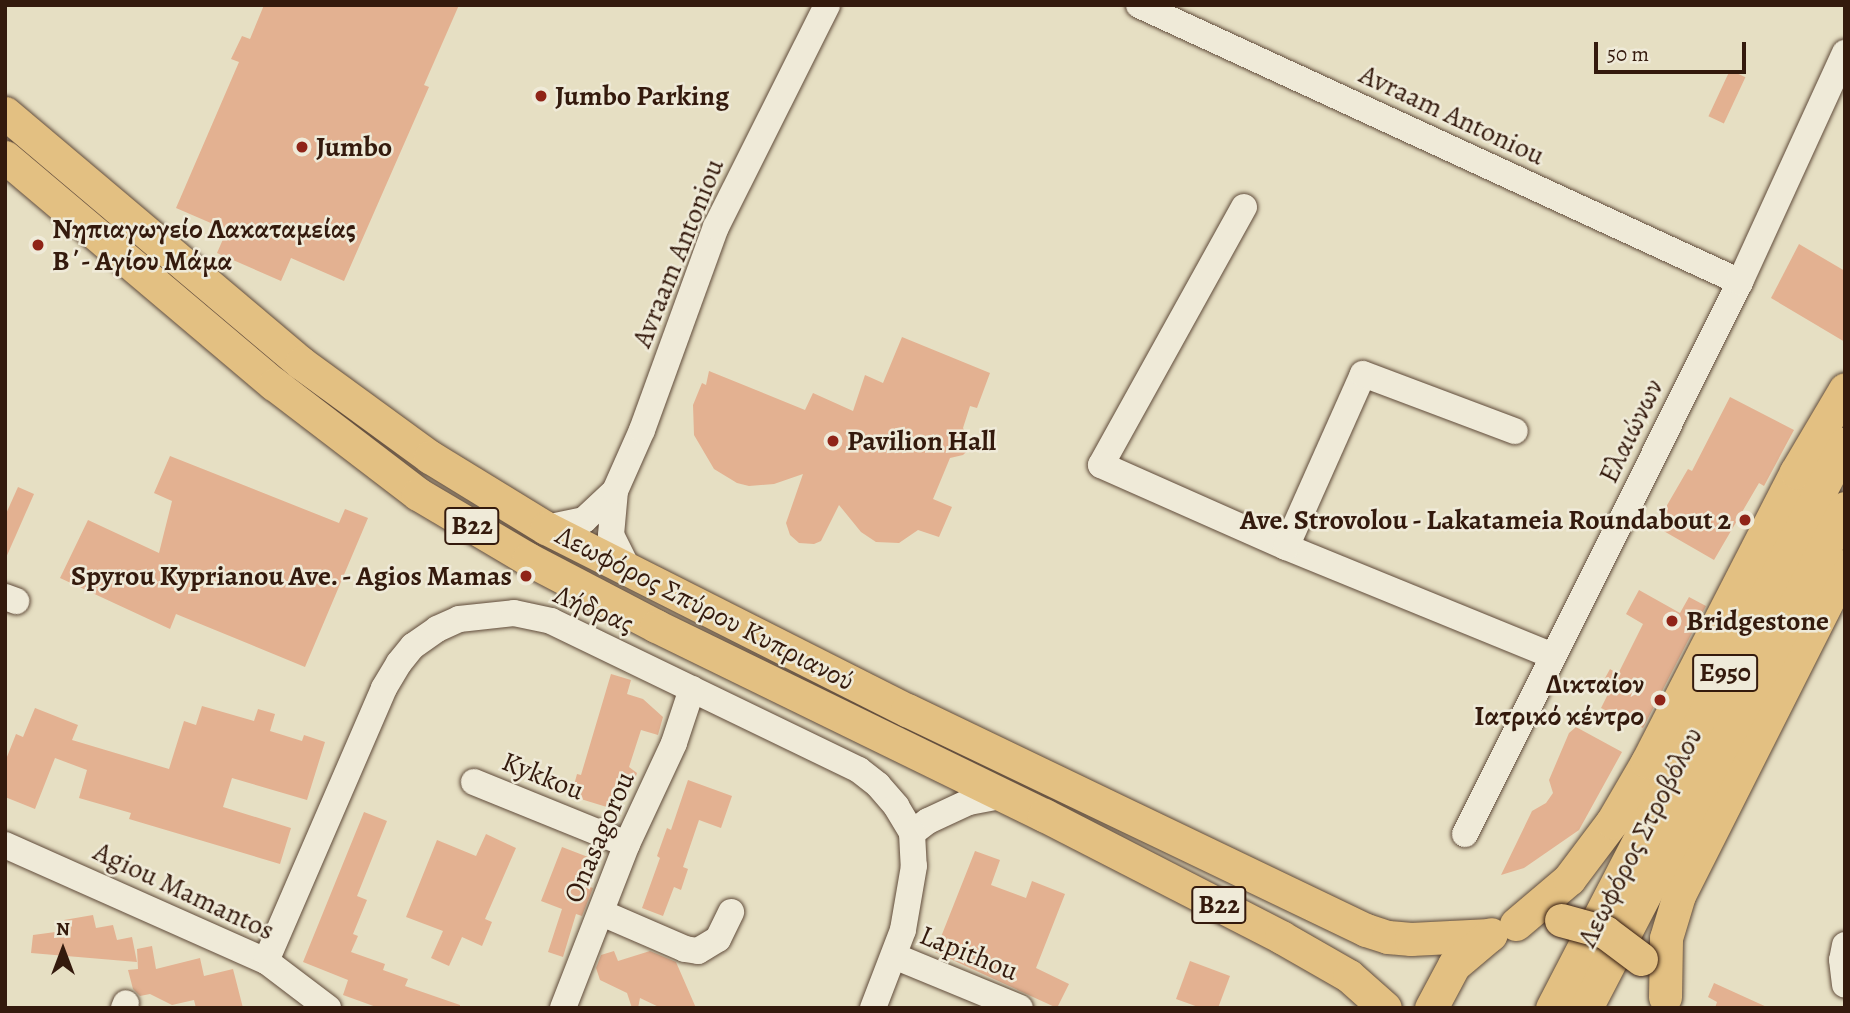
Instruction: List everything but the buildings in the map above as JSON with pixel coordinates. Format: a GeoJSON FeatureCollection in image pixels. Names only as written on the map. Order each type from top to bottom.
{"type":"FeatureCollection","features":[{"type":"Feature","properties":{"kind":"main road","name":"Λεωφόρος Σπύρου Κυπριανού"},"geometry":{"type":"LineString","coordinates":[[5,113],[301,363],[430,457],[546,528],[630,573],[1366,930],[1388,937],[1411,939],[1561,920],[1605,932],[1641,959],[1667,1002]]}},
{"type":"Feature","properties":{"kind":"main road","name":"Λεωφόρος Σπύρου Κυπριανού"},"geometry":{"type":"LineString","coordinates":[[5,157],[274,384],[418,494],[528,559],[656,626],[1004,795],[1281,937],[1349,976],[1385,1008]]}},
{"type":"Feature","properties":{"kind":"main road","name":"E950"},"geometry":{"type":"LineString","coordinates":[[1503,929],[1569,879],[1612,822],[1647,762],[1796,472],[1845,389]]}},
{"type":"Feature","properties":{"kind":"main road","name":"Λεωφόρος Στροβόλου"},"geometry":{"type":"LineString","coordinates":[[1552,1008],[1845,443]]}},
{"type":"Feature","properties":{"kind":"main road","name":"Λεωφόρος Στροβόλου"},"geometry":{"type":"LineString","coordinates":[[1586,1008],[1845,508]]}},
{"type":"Feature","properties":{"kind":"main road","name":"E950"},"geometry":{"type":"LineString","coordinates":[[1667,1002],[1666,939],[1679,895],[1845,566]]}},
{"type":"Feature","properties":{"kind":"main road"},"geometry":{"type":"LineString","coordinates":[[1431,1008],[1454,965],[1503,929]]}},
{"type":"Feature","properties":{"kind":"street","name":"Avraam Antoniou"},"geometry":{"type":"LineString","coordinates":[[615,491],[642,429],[716,228],[827,5]]}},
{"type":"Feature","properties":{"kind":"street","name":"Avraam Antoniou"},"geometry":{"type":"LineString","coordinates":[[1139,5],[1740,282]]}},
{"type":"Feature","properties":{"kind":"street","name":"Ελαιώνων"},"geometry":{"type":"LineString","coordinates":[[1465,834],[1740,282],[1845,53]]}},
{"type":"Feature","properties":{"kind":"street"},"geometry":{"type":"LineString","coordinates":[[1244,207],[1101,465],[1286,547],[1553,656]]}},
{"type":"Feature","properties":{"kind":"street"},"geometry":{"type":"LineString","coordinates":[[1286,547],[1363,374],[1515,431]]}},
{"type":"Feature","properties":{"kind":"street"},"geometry":{"type":"LineString","coordinates":[[546,528],[584,520],[615,491]]}},
{"type":"Feature","properties":{"kind":"street"},"geometry":{"type":"LineString","coordinates":[[615,491],[611,536],[630,573]]}},
{"type":"Feature","properties":{"kind":"street","name":"Λήδρας"},"geometry":{"type":"LineString","coordinates":[[266,961],[384,688],[413,646],[437,629],[459,620],[486,614],[514,613],[551,621],[859,770],[878,785],[896,806],[912,833],[914,866],[902,930],[873,1008]]}},
{"type":"Feature","properties":{"kind":"street","name":"Onasagorou"},"geometry":{"type":"LineString","coordinates":[[563,1008],[627,844],[674,743],[692,689]]}},
{"type":"Feature","properties":{"kind":"street","name":"Kykkou"},"geometry":{"type":"LineString","coordinates":[[474,782],[627,844]]}},
{"type":"Feature","properties":{"kind":"street"},"geometry":{"type":"LineString","coordinates":[[912,833],[963,805],[1004,795]]}},
{"type":"Feature","properties":{"kind":"street","name":"Agiou Mamantos"},"geometry":{"type":"LineString","coordinates":[[5,845],[266,961],[328,1008]]}},
{"type":"Feature","properties":{"kind":"street"},"geometry":{"type":"LineString","coordinates":[[602,913],[698,951],[718,939],[731,912]]}},
{"type":"Feature","properties":{"kind":"street"},"geometry":{"type":"LineString","coordinates":[[1845,945],[1842,960],[1845,985]]}},
{"type":"Feature","properties":{"kind":"street","name":"Lapithou"},"geometry":{"type":"LineString","coordinates":[[894,956],[1020,1008]]}},
{"type":"Feature","properties":{"kind":"place","name":"Jumbo Parking"},"geometry":{"type":"Point","coordinates":[541,96]}},
{"type":"Feature","properties":{"kind":"place","name":"Jumbo"},"geometry":{"type":"Point","coordinates":[302,147]}},
{"type":"Feature","properties":{"kind":"place","name":"Νηπιαγωγείο Λακαταμείας Β΄- Αγίου Μάμα"},"geometry":{"type":"Point","coordinates":[38,245]}},
{"type":"Feature","properties":{"kind":"place","name":"Pavilion Hall"},"geometry":{"type":"Point","coordinates":[833,441]}},
{"type":"Feature","properties":{"kind":"place","name":"Ave. Strovolou - Lakatameia Roundabout 2"},"geometry":{"type":"Point","coordinates":[1745,520]}},
{"type":"Feature","properties":{"kind":"place","name":"Spyrou Kyprianou Ave. - Agios Mamas"},"geometry":{"type":"Point","coordinates":[526,576]}},
{"type":"Feature","properties":{"kind":"place","name":"Bridgestone"},"geometry":{"type":"Point","coordinates":[1672,621]}},
{"type":"Feature","properties":{"kind":"place","name":"Δικταίον Ιατρικό κέντρο"},"geometry":{"type":"Point","coordinates":[1660,700]}}]}
